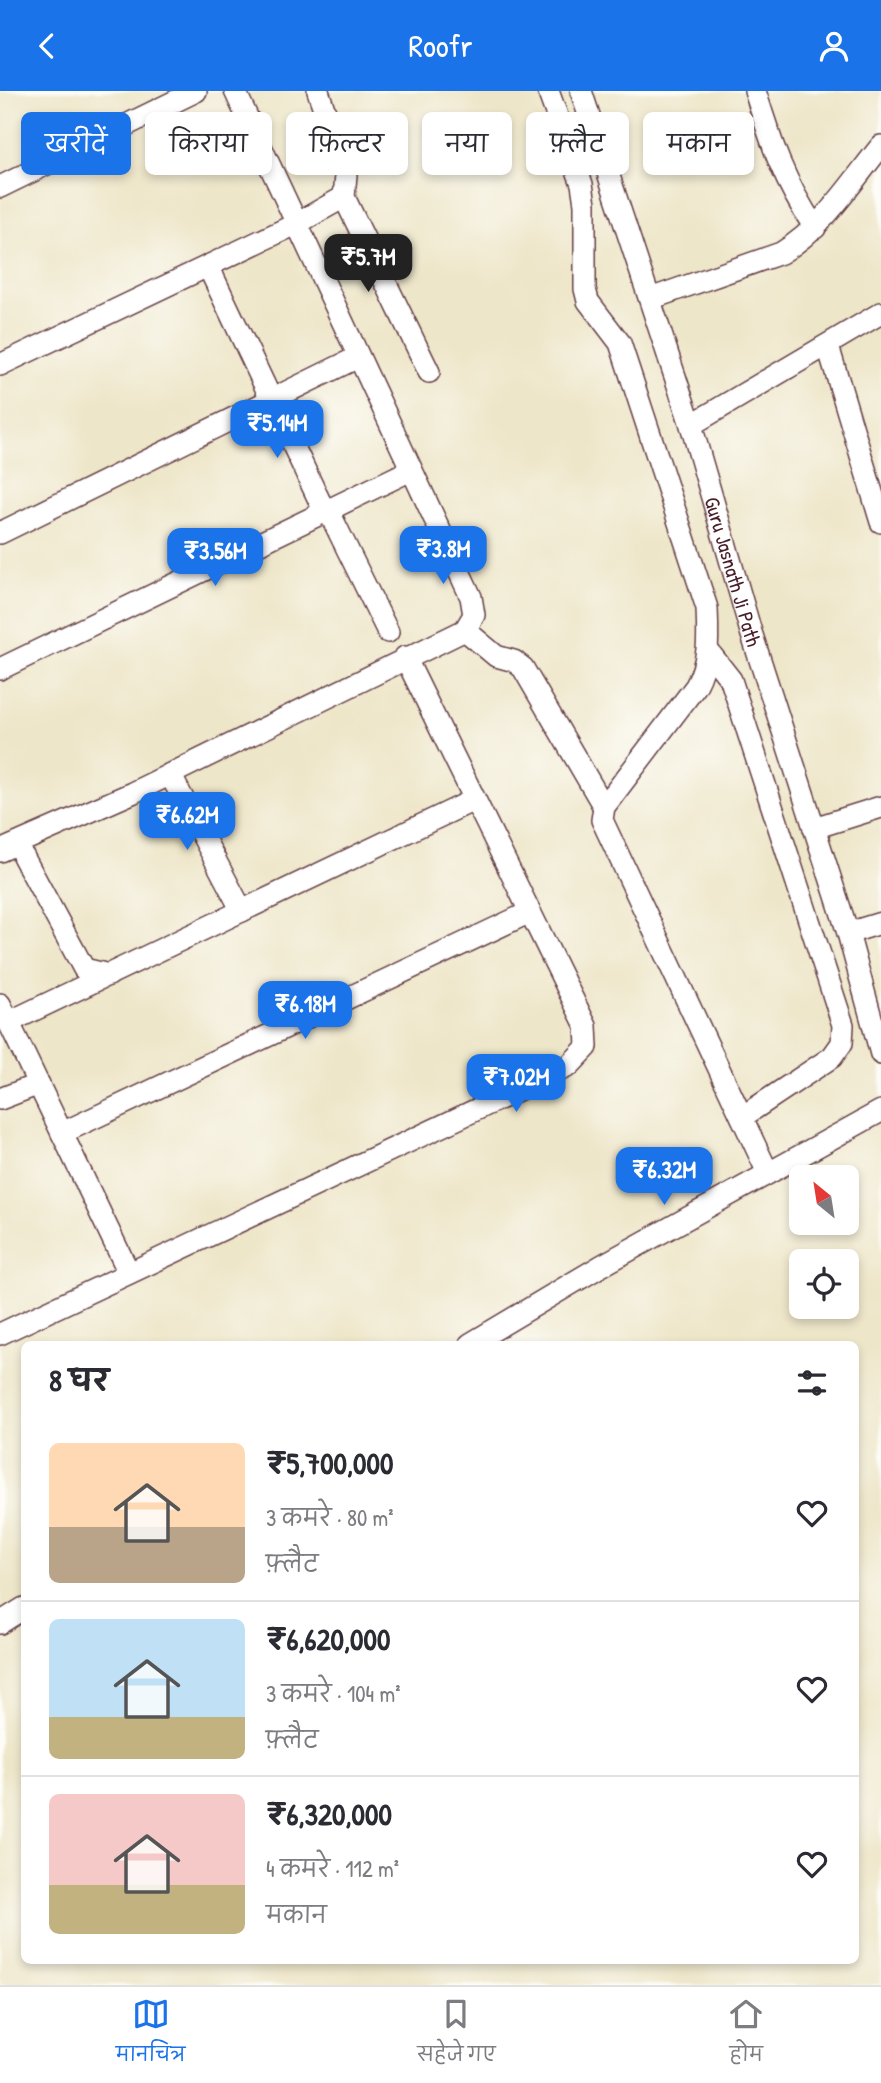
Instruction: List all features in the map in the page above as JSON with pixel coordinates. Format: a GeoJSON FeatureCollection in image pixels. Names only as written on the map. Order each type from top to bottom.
{"type":"FeatureCollection","features":[{"type":"Feature","properties":{"kind":"street"},"geometry":{"type":"LineString","coordinates":[[0,187],[196,91]]}},
{"type":"Feature","properties":{"kind":"street"},"geometry":{"type":"LineString","coordinates":[[0,851],[170,774],[465,630],[474,615],[471,597],[235,91]]}},
{"type":"Feature","properties":{"kind":"street"},"geometry":{"type":"LineString","coordinates":[[318,91],[346,175],[344,197],[429,372]]}},
{"type":"Feature","properties":{"kind":"street"},"geometry":{"type":"LineString","coordinates":[[548,91],[582,184],[585,204],[584,289],[588,301],[620,343],[707,608],[709,652],[696,686],[604,807],[602,820],[768,1173]]}},
{"type":"Feature","properties":{"kind":"street","name":"Guru Jasnath Ji Path"},"geometry":{"type":"LineString","coordinates":[[581,91],[691,425],[751,632],[848,933],[881,1054]]}},
{"type":"Feature","properties":{"kind":"street"},"geometry":{"type":"LineString","coordinates":[[755,91],[785,178],[815,228]]}},
{"type":"Feature","properties":{"kind":"street"},"geometry":{"type":"LineString","coordinates":[[650,299],[781,253],[815,228],[880,151]]}},
{"type":"Feature","properties":{"kind":"street"},"geometry":{"type":"LineString","coordinates":[[0,365],[296,224],[344,197]]}},
{"type":"Feature","properties":{"kind":"street"},"geometry":{"type":"LineString","coordinates":[[208,266],[271,400],[388,632]]}},
{"type":"Feature","properties":{"kind":"street"},"geometry":{"type":"LineString","coordinates":[[691,425],[881,313]]}},
{"type":"Feature","properties":{"kind":"street"},"geometry":{"type":"LineString","coordinates":[[828,346],[881,522]]}},
{"type":"Feature","properties":{"kind":"street"},"geometry":{"type":"LineString","coordinates":[[0,533],[358,357]]}},
{"type":"Feature","properties":{"kind":"street"},"geometry":{"type":"LineString","coordinates":[[0,669],[411,470]]}},
{"type":"Feature","properties":{"kind":"street"},"geometry":{"type":"LineString","coordinates":[[465,630],[496,656],[514,661],[523,668],[604,807]]}},
{"type":"Feature","properties":{"kind":"street"},"geometry":{"type":"LineString","coordinates":[[709,652],[731,680],[843,1025],[842,1043],[832,1057],[742,1117]]}},
{"type":"Feature","properties":{"kind":"street"},"geometry":{"type":"LineString","coordinates":[[0,1333],[569,1066],[587,1047],[586,1025],[405,657]]}},
{"type":"Feature","properties":{"kind":"street"},"geometry":{"type":"LineString","coordinates":[[170,774],[242,911]]}},
{"type":"Feature","properties":{"kind":"street"},"geometry":{"type":"LineString","coordinates":[[129,1273],[4,1013],[109,975],[474,800]]}},
{"type":"Feature","properties":{"kind":"street"},"geometry":{"type":"LineString","coordinates":[[814,828],[881,807]]}},
{"type":"Feature","properties":{"kind":"street"},"geometry":{"type":"LineString","coordinates":[[23,856],[84,969],[109,975]]}},
{"type":"Feature","properties":{"kind":"street"},"geometry":{"type":"LineString","coordinates":[[62,1133],[530,912]]}},
{"type":"Feature","properties":{"kind":"street"},"geometry":{"type":"LineString","coordinates":[[848,933],[881,923]]}},
{"type":"Feature","properties":{"kind":"street"},"geometry":{"type":"LineString","coordinates":[[0,1100],[38,1084]]}},
{"type":"Feature","properties":{"kind":"street"},"geometry":{"type":"LineString","coordinates":[[475,1341],[881,1111]]}},
{"type":"Feature","properties":{"kind":"street"},"geometry":{"type":"LineString","coordinates":[[0,1622],[21,1610]]}}]}
